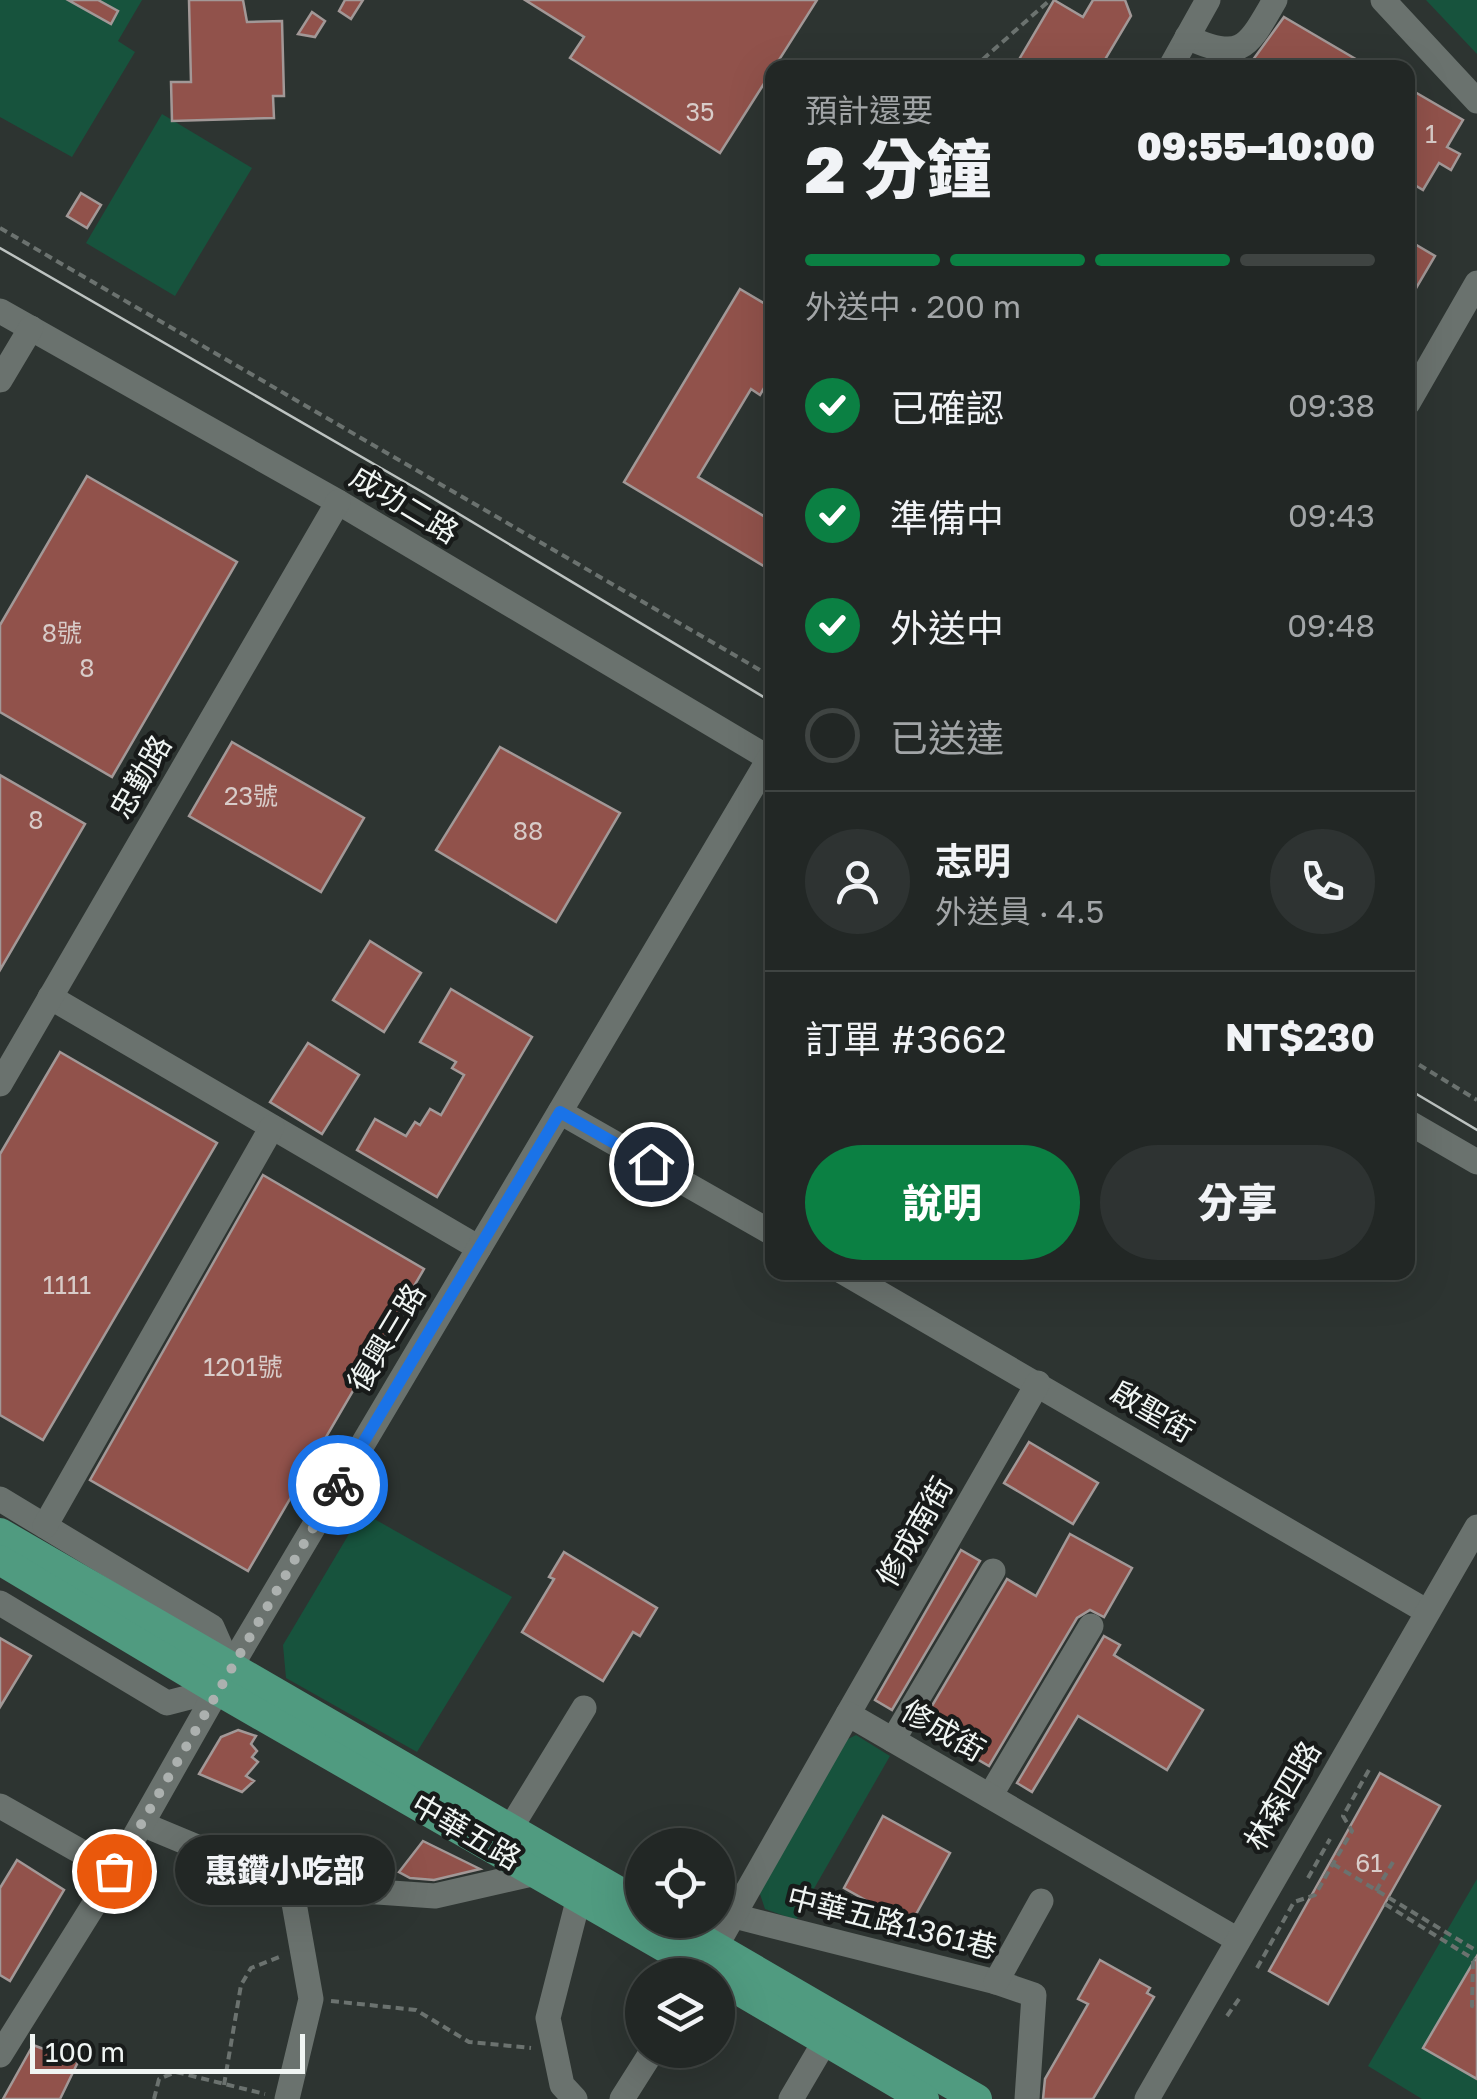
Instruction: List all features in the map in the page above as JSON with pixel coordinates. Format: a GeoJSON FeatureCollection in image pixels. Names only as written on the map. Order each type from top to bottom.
{"type":"FeatureCollection","features":[{"type":"Feature","properties":{"kind":"main road","name":"中華五路"},"geometry":{"type":"LineString","coordinates":[[0,1533],[224,1679],[536,1872],[690,1958]]}},
{"type":"Feature","properties":{"kind":"main road","name":"中華五路"},"geometry":{"type":"LineString","coordinates":[[0,1560],[510,1829],[625,1895]]}},
{"type":"Feature","properties":{"kind":"main road","name":"中華五路"},"geometry":{"type":"LineString","coordinates":[[684,1938],[701,1958]]}},
{"type":"Feature","properties":{"kind":"main road","name":"中華五路"},"geometry":{"type":"LineString","coordinates":[[735,1982],[972,2098]]}},
{"type":"Feature","properties":{"kind":"main road","name":"中華五路"},"geometry":{"type":"LineString","coordinates":[[832,2030],[924,2099]]}},
{"type":"Feature","properties":{"kind":"street"},"geometry":{"type":"LineString","coordinates":[[1175,60],[1208,0]]}},
{"type":"Feature","properties":{"kind":"street"},"geometry":{"type":"LineString","coordinates":[[1188,37],[1212,48],[1231,50],[1250,42],[1275,0]]}},
{"type":"Feature","properties":{"kind":"street"},"geometry":{"type":"LineString","coordinates":[[1383,0],[1477,101]]}},
{"type":"Feature","properties":{"kind":"street"},"geometry":{"type":"LineString","coordinates":[[1415,391],[1477,283]]}},
{"type":"Feature","properties":{"kind":"street","name":"成功二路"},"geometry":{"type":"LineString","coordinates":[[0,311],[338,502],[765,753]]}},
{"type":"Feature","properties":{"kind":"street"},"geometry":{"type":"LineString","coordinates":[[0,380],[30,328]]}},
{"type":"Feature","properties":{"kind":"street","name":"忠勤路"},"geometry":{"type":"LineString","coordinates":[[0,1084],[338,502]]}},
{"type":"Feature","properties":{"kind":"street","name":"復興三路"},"geometry":{"type":"LineString","coordinates":[[0,2054],[9,2019],[114,1871],[765,769]]}},
{"type":"Feature","properties":{"kind":"street"},"geometry":{"type":"LineString","coordinates":[[50,998],[479,1248]]}},
{"type":"Feature","properties":{"kind":"street"},"geometry":{"type":"LineString","coordinates":[[560,1112],[765,1228]]}},
{"type":"Feature","properties":{"kind":"street"},"geometry":{"type":"LineString","coordinates":[[1415,1126],[1477,1162]]}},
{"type":"Feature","properties":{"kind":"street"},"geometry":{"type":"LineString","coordinates":[[45,1526],[272,1127]]}},
{"type":"Feature","properties":{"kind":"street","name":"啟聖街"},"geometry":{"type":"LineString","coordinates":[[857,1280],[1426,1611]]}},
{"type":"Feature","properties":{"kind":"street","name":"修成南街"},"geometry":{"type":"LineString","coordinates":[[848,1714],[1038,1384]]}},
{"type":"Feature","properties":{"kind":"street"},"geometry":{"type":"LineString","coordinates":[[0,1499],[212,1627],[224,1679],[167,1702],[0,1603]]}},
{"type":"Feature","properties":{"kind":"street","name":"林森四路"},"geometry":{"type":"LineString","coordinates":[[1146,2099],[1477,1527]]}},
{"type":"Feature","properties":{"kind":"street"},"geometry":{"type":"LineString","coordinates":[[893,1740],[993,1571]]}},
{"type":"Feature","properties":{"kind":"street"},"geometry":{"type":"LineString","coordinates":[[990,1796],[1091,1626]]}},
{"type":"Feature","properties":{"kind":"street"},"geometry":{"type":"LineString","coordinates":[[510,1829],[584,1708]]}},
{"type":"Feature","properties":{"kind":"street"},"geometry":{"type":"LineString","coordinates":[[735,1914],[848,1714]]}},
{"type":"Feature","properties":{"kind":"street","name":"修成街"},"geometry":{"type":"LineString","coordinates":[[848,1714],[1238,1940]]}},
{"type":"Feature","properties":{"kind":"street"},"geometry":{"type":"LineString","coordinates":[[0,1806],[114,1871]]}},
{"type":"Feature","properties":{"kind":"street"},"geometry":{"type":"LineString","coordinates":[[142,1824],[291,1886],[434,1896],[536,1872]]}},
{"type":"Feature","properties":{"kind":"street"},"geometry":{"type":"LineString","coordinates":[[287,2099],[311,1999],[291,1886]]}},
{"type":"Feature","properties":{"kind":"street"},"geometry":{"type":"LineString","coordinates":[[575,2099],[562,2085],[548,2018],[578,1897]]}},
{"type":"Feature","properties":{"kind":"street"},"geometry":{"type":"LineString","coordinates":[[996,1982],[1041,1901]]}},
{"type":"Feature","properties":{"kind":"street","name":"中華五路1361巷"},"geometry":{"type":"LineString","coordinates":[[735,1916],[996,1982],[1034,1996],[1027,2099]]}},
{"type":"Feature","properties":{"kind":"street"},"geometry":{"type":"LineString","coordinates":[[791,2099],[832,2030]]}},
{"type":"Feature","properties":{"kind":"street"},"geometry":{"type":"LineString","coordinates":[[622,2099],[642,2068]]}},
{"type":"Feature","properties":{"kind":"path"},"geometry":{"type":"LineString","coordinates":[[983,60],[1050,0]]}},
{"type":"Feature","properties":{"kind":"path"},"geometry":{"type":"LineString","coordinates":[[0,228],[765,673]]}},
{"type":"Feature","properties":{"kind":"path"},"geometry":{"type":"LineString","coordinates":[[1415,1062],[1477,1100]]}},
{"type":"Feature","properties":{"kind":"path"},"geometry":{"type":"LineString","coordinates":[[1257,1968],[1294,1902],[1314,1894],[1352,1831],[1343,1816],[1370,1768]]}},
{"type":"Feature","properties":{"kind":"path"},"geometry":{"type":"LineString","coordinates":[[1308,1878],[1330,1839]]}},
{"type":"Feature","properties":{"kind":"path"},"geometry":{"type":"LineString","coordinates":[[1376,1891],[1392,1862]]}},
{"type":"Feature","properties":{"kind":"path"},"geometry":{"type":"LineString","coordinates":[[1333,1864],[1475,1951],[1472,2006],[1477,2008]]}},
{"type":"Feature","properties":{"kind":"path"},"geometry":{"type":"LineString","coordinates":[[1385,1904],[1474,1960]]}},
{"type":"Feature","properties":{"kind":"path"},"geometry":{"type":"LineString","coordinates":[[224,2086],[241,1984],[251,1968],[303,1950]]}},
{"type":"Feature","properties":{"kind":"path"},"geometry":{"type":"LineString","coordinates":[[1228,2016],[1241,1996]]}},
{"type":"Feature","properties":{"kind":"path"},"geometry":{"type":"LineString","coordinates":[[311,1999],[416,2010],[469,2042],[554,2050]]}},
{"type":"Feature","properties":{"kind":"path"},"geometry":{"type":"LineString","coordinates":[[154,2099],[160,2079],[176,2072],[287,2099]]}},
{"type":"Feature","properties":{"kind":"green space"},"geometry":{"type":"Polygon","coordinates":[[[0,0],[142,0],[118,41],[135,52],[72,157],[0,117],[0,0]]]}},
{"type":"Feature","properties":{"kind":"green space"},"geometry":{"type":"Polygon","coordinates":[[[1426,0],[1477,0],[1477,54],[1426,0]]]}},
{"type":"Feature","properties":{"kind":"green space"},"geometry":{"type":"Polygon","coordinates":[[[162,114],[252,168],[175,296],[86,243],[162,114]]]}},
{"type":"Feature","properties":{"kind":"green space"},"geometry":{"type":"Polygon","coordinates":[[[362,1512],[512,1597],[417,1752],[286,1678],[283,1645],[362,1512]]]}},
{"type":"Feature","properties":{"kind":"green space"},"geometry":{"type":"Polygon","coordinates":[[[856,1735],[890,1756],[796,1920],[765,1909],[758,1888],[842,1742],[856,1735]]]}},
{"type":"Feature","properties":{"kind":"green space"},"geometry":{"type":"Polygon","coordinates":[[[1477,1879],[1477,2099],[1422,2099],[1368,2066],[1477,1879]]]}},
{"type":"Feature","properties":{"kind":"building"},"geometry":{"type":"Polygon","coordinates":[[[68,0],[98,0],[118,11],[111,24],[68,0]]]}},
{"type":"Feature","properties":{"kind":"building"},"geometry":{"type":"Polygon","coordinates":[[[189,0],[243,0],[247,22],[282,21],[284,96],[273,96],[274,118],[172,121],[171,82],[191,82],[189,0]]]}},
{"type":"Feature","properties":{"kind":"building"},"geometry":{"type":"Polygon","coordinates":[[[345,0],[363,0],[351,19],[339,11],[345,0]]]}},
{"type":"Feature","properties":{"kind":"building"},"geometry":{"type":"Polygon","coordinates":[[[525,0],[817,0],[779,60],[765,60],[765,82],[720,153],[570,58],[584,37],[525,0]]]}},
{"type":"Feature","properties":{"kind":"building"},"geometry":{"type":"Polygon","coordinates":[[[1054,0],[1083,17],[1093,0],[1125,0],[1131,16],[1105,60],[1019,60],[1054,0]]]}},
{"type":"Feature","properties":{"kind":"building"},"geometry":{"type":"Polygon","coordinates":[[[312,12],[325,21],[315,37],[298,34],[312,12]]]}},
{"type":"Feature","properties":{"kind":"building"},"geometry":{"type":"Polygon","coordinates":[[[1284,17],[1357,60],[1253,60],[1284,17]]]}},
{"type":"Feature","properties":{"kind":"building"},"geometry":{"type":"Polygon","coordinates":[[[1415,92],[1463,120],[1447,147],[1460,154],[1451,170],[1439,163],[1423,190],[1415,185],[1415,92]]]}},
{"type":"Feature","properties":{"kind":"building"},"geometry":{"type":"Polygon","coordinates":[[[81,193],[101,205],[87,228],[67,216],[81,193]]]}},
{"type":"Feature","properties":{"kind":"building"},"geometry":{"type":"Polygon","coordinates":[[[1415,244],[1435,256],[1415,290],[1415,244]]]}},
{"type":"Feature","properties":{"kind":"building"},"geometry":{"type":"Polygon","coordinates":[[[740,289],[765,304],[765,386],[760,395],[751,389],[698,477],[765,517],[765,567],[624,482],[740,289]]]}},
{"type":"Feature","properties":{"kind":"building"},"geometry":{"type":"Polygon","coordinates":[[[87,476],[237,562],[112,777],[0,712],[0,625],[87,476]]]}},
{"type":"Feature","properties":{"kind":"building"},"geometry":{"type":"Polygon","coordinates":[[[232,742],[364,818],[321,892],[189,816],[232,742]]]}},
{"type":"Feature","properties":{"kind":"building"},"geometry":{"type":"Polygon","coordinates":[[[500,747],[620,813],[556,922],[436,850],[500,747]]]}},
{"type":"Feature","properties":{"kind":"building"},"geometry":{"type":"Polygon","coordinates":[[[0,775],[85,824],[0,970],[0,775]]]}},
{"type":"Feature","properties":{"kind":"building"},"geometry":{"type":"Polygon","coordinates":[[[370,941],[421,973],[384,1032],[333,1000],[370,941]]]}},
{"type":"Feature","properties":{"kind":"building"},"geometry":{"type":"Polygon","coordinates":[[[451,989],[532,1037],[437,1197],[357,1150],[375,1119],[406,1136],[415,1122],[420,1125],[430,1109],[441,1115],[464,1075],[452,1068],[456,1062],[420,1042],[451,989]]]}},
{"type":"Feature","properties":{"kind":"building"},"geometry":{"type":"Polygon","coordinates":[[[308,1043],[359,1075],[322,1134],[270,1102],[308,1043]]]}},
{"type":"Feature","properties":{"kind":"building"},"geometry":{"type":"Polygon","coordinates":[[[60,1052],[217,1143],[43,1440],[0,1415],[0,1154],[60,1052]]]}},
{"type":"Feature","properties":{"kind":"building"},"geometry":{"type":"Polygon","coordinates":[[[263,1175],[424,1269],[248,1571],[90,1480],[263,1175]]]}},
{"type":"Feature","properties":{"kind":"building"},"geometry":{"type":"Polygon","coordinates":[[[1029,1442],[1098,1483],[1073,1524],[1004,1483],[1029,1442]]]}},
{"type":"Feature","properties":{"kind":"building"},"geometry":{"type":"Polygon","coordinates":[[[1070,1534],[1132,1568],[1104,1617],[1090,1610],[1077,1618],[989,1766],[920,1726],[1007,1579],[1036,1596],[1070,1534]]]}},
{"type":"Feature","properties":{"kind":"building"},"geometry":{"type":"Polygon","coordinates":[[[961,1550],[980,1561],[892,1710],[875,1700],[961,1550]]]}},
{"type":"Feature","properties":{"kind":"building"},"geometry":{"type":"Polygon","coordinates":[[[564,1552],[657,1608],[640,1636],[633,1632],[603,1681],[522,1632],[554,1579],[549,1577],[564,1552]]]}},
{"type":"Feature","properties":{"kind":"building"},"geometry":{"type":"Polygon","coordinates":[[[1104,1636],[1120,1645],[1114,1655],[1203,1710],[1167,1770],[1078,1716],[1032,1792],[1017,1783],[1104,1636]]]}},
{"type":"Feature","properties":{"kind":"building"},"geometry":{"type":"Polygon","coordinates":[[[0,1638],[31,1656],[0,1707],[0,1638]]]}},
{"type":"Feature","properties":{"kind":"building"},"geometry":{"type":"Polygon","coordinates":[[[238,1730],[256,1736],[251,1744],[257,1751],[252,1757],[258,1762],[246,1776],[254,1781],[242,1792],[199,1774],[221,1737],[238,1730]]]}},
{"type":"Feature","properties":{"kind":"building"},"geometry":{"type":"Polygon","coordinates":[[[1380,1773],[1440,1806],[1328,2004],[1269,1971],[1380,1773]]]}},
{"type":"Feature","properties":{"kind":"building"},"geometry":{"type":"Polygon","coordinates":[[[883,1816],[950,1853],[910,1925],[844,1888],[883,1816]]]}},
{"type":"Feature","properties":{"kind":"building"},"geometry":{"type":"Polygon","coordinates":[[[423,1841],[480,1869],[434,1880],[410,1878],[399,1872],[423,1841]]]}},
{"type":"Feature","properties":{"kind":"building"},"geometry":{"type":"Polygon","coordinates":[[[17,1860],[64,1890],[10,1981],[0,1975],[0,1888],[17,1860]]]}},
{"type":"Feature","properties":{"kind":"building"},"geometry":{"type":"Polygon","coordinates":[[[1477,1956],[1477,2079],[1423,2048],[1477,1956]]]}},
{"type":"Feature","properties":{"kind":"building"},"geometry":{"type":"Polygon","coordinates":[[[1100,1960],[1150,1988],[1147,1993],[1154,1997],[1093,2099],[1043,2099],[1045,2079],[1088,2004],[1078,1999],[1100,1960]]]}},
{"type":"Feature","properties":{"kind":"building"},"geometry":{"type":"Polygon","coordinates":[[[33,2045],[78,2062],[60,2099],[3,2099],[33,2045]]]}},
{"type":"Feature","properties":{"kind":"tram line"},"geometry":{"type":"LineString","coordinates":[[0,248],[424,493],[765,698]]}},
{"type":"Feature","properties":{"kind":"tram line"},"geometry":{"type":"LineString","coordinates":[[1415,1093],[1477,1130]]}},
{"type":"Feature","properties":{"kind":"way so far"},"geometry":{"type":"LineString","coordinates":[[114,1871],[338,1485]]}},
{"type":"Feature","properties":{"kind":"place","name":"惠鑽小吃部"},"geometry":{"type":"Point","coordinates":[114,1871]}},
{"type":"Feature","properties":{"kind":"route"},"geometry":{"type":"LineString","coordinates":[[338,1485],[560,1112],[651,1164]]}}]}
